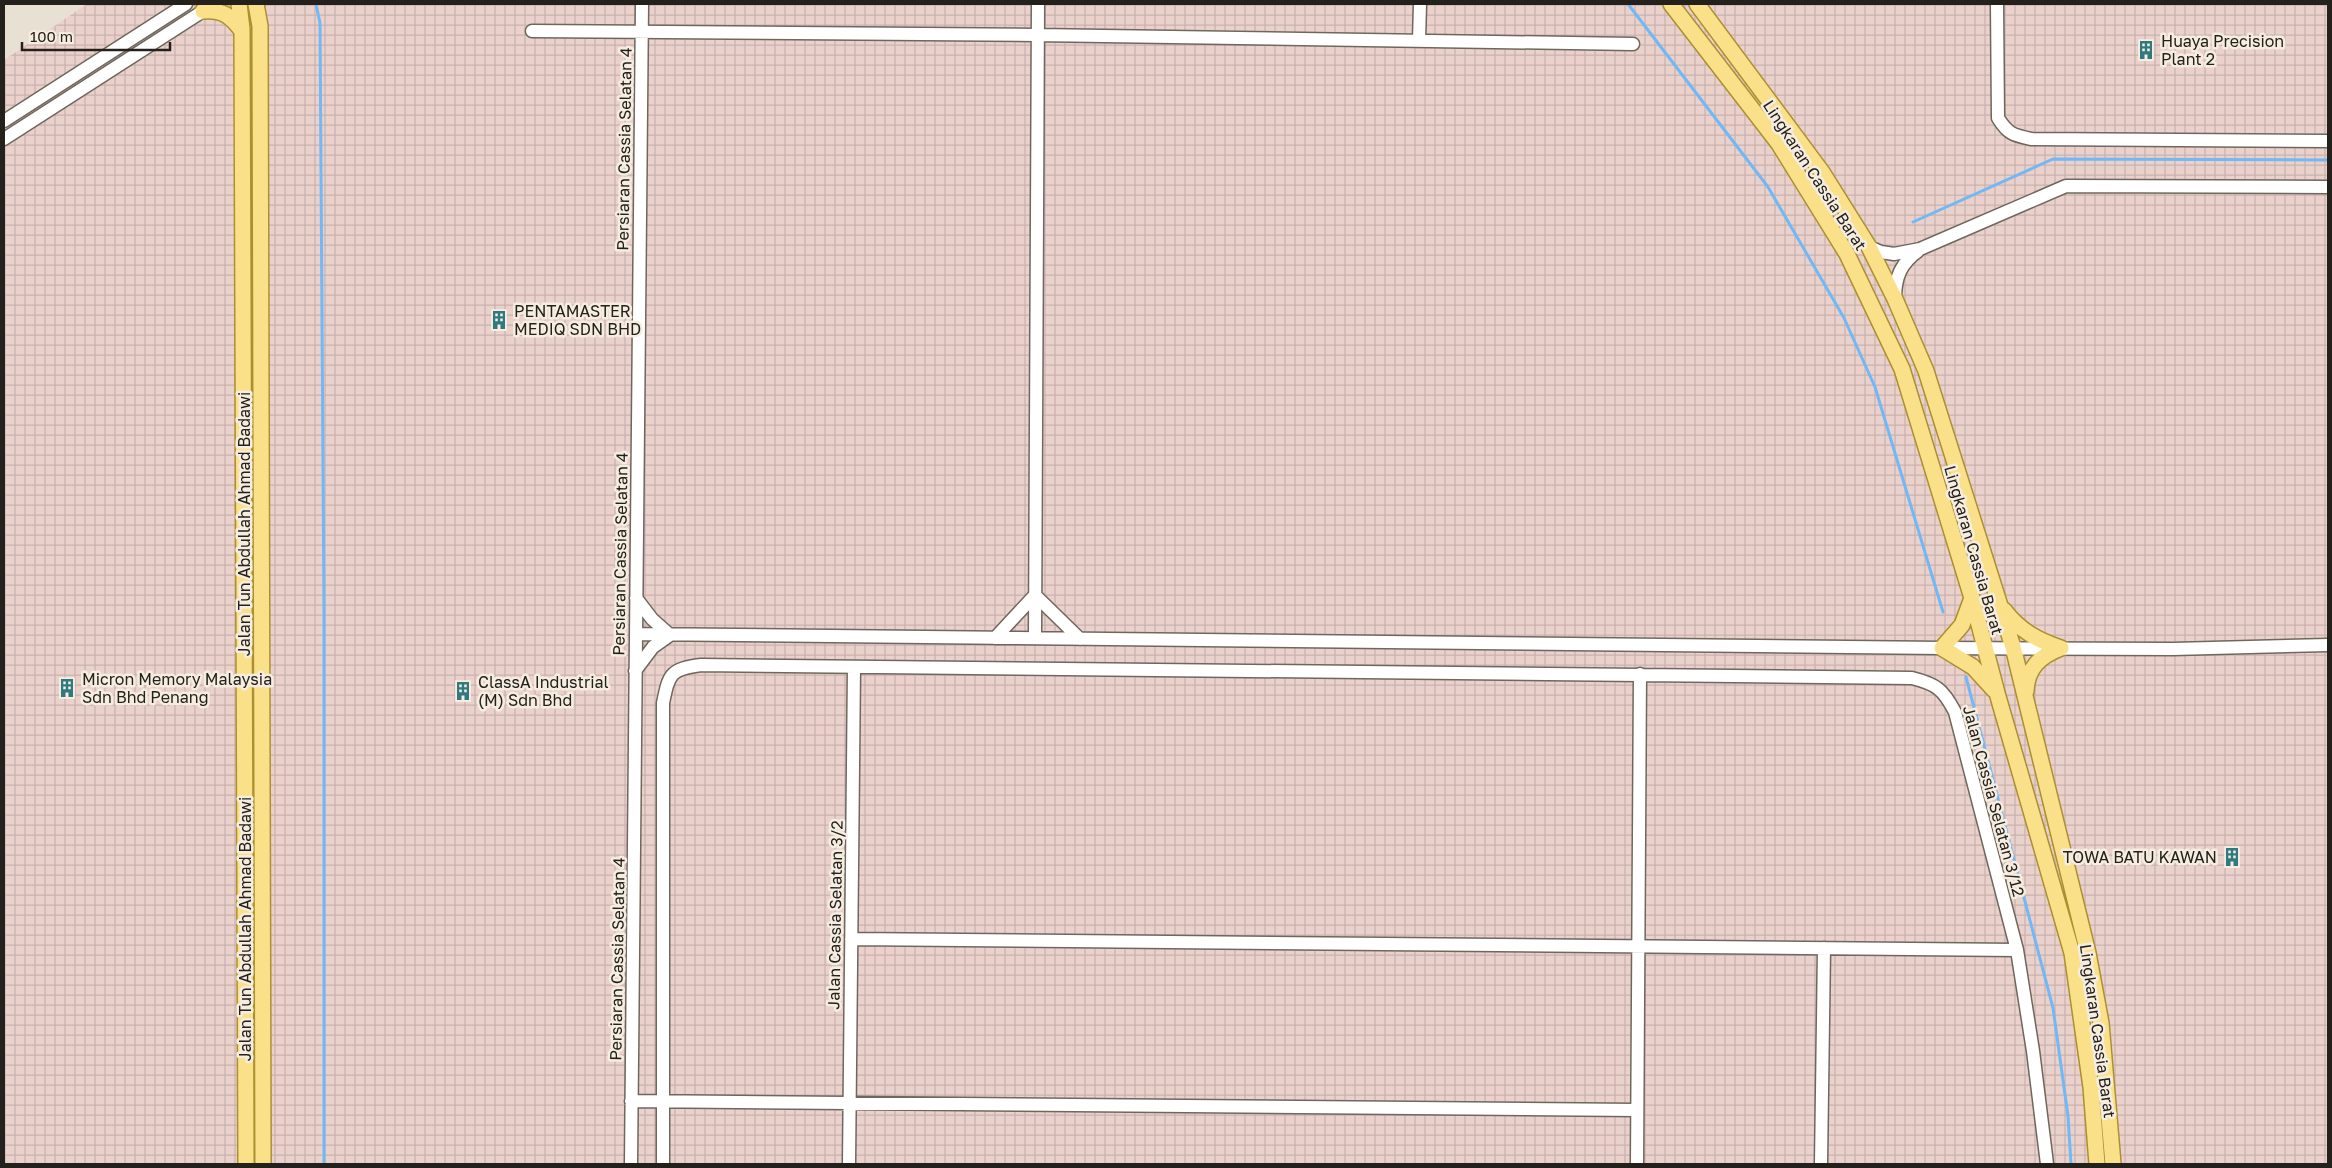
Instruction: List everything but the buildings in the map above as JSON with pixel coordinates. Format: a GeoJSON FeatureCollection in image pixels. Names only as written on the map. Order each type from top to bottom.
{"type":"FeatureCollection","features":[{"type":"Feature","properties":{"kind":"main road","name":"Jalan Tun Abdullah Ahmad Badawi"},"geometry":{"type":"LineString","coordinates":[[239,4],[242,31],[246,1164]]}},
{"type":"Feature","properties":{"kind":"main road","name":"Jalan Tun Abdullah Ahmad Badawi"},"geometry":{"type":"LineString","coordinates":[[256,4],[259,21],[263,1164]]}},
{"type":"Feature","properties":{"kind":"main road"},"geometry":{"type":"LineString","coordinates":[[259,21],[262,4]]}},
{"type":"Feature","properties":{"kind":"main road","name":"Lingkaran Cassia Barat"},"geometry":{"type":"LineString","coordinates":[[1672,4],[1778,144],[1847,254],[1902,369],[1972,598],[1984,647],[2072,953],[2091,1087],[2097,1164]]}},
{"type":"Feature","properties":{"kind":"main road","name":"Lingkaran Cassia Barat"},"geometry":{"type":"LineString","coordinates":[[1697,4],[1822,172],[1869,247],[1895,299],[1926,371],[2013,647],[2088,953],[2101,1023],[2114,1164]]}},
{"type":"Feature","properties":{"kind":"main road"},"geometry":{"type":"LineString","coordinates":[[209,8],[232,18],[242,31]]}},
{"type":"Feature","properties":{"kind":"main road"},"geometry":{"type":"LineString","coordinates":[[243,384],[248,379],[254,380],[258,382],[261,388]]}},
{"type":"Feature","properties":{"kind":"main road"},"geometry":{"type":"LineString","coordinates":[[1972,598],[1962,625],[1942,648],[1973,667],[1997,693]]}},
{"type":"Feature","properties":{"kind":"main road"},"geometry":{"type":"LineString","coordinates":[[2000,605],[2011,620],[2026,633],[2043,642],[2062,648]]}},
{"type":"Feature","properties":{"kind":"main road"},"geometry":{"type":"LineString","coordinates":[[2026,697],[2027,680],[2034,665],[2046,654],[2062,648]]}},
{"type":"Feature","properties":{"kind":"street"},"geometry":{"type":"LineString","coordinates":[[4,121],[186,4]]}},
{"type":"Feature","properties":{"kind":"street","name":"Persiaran Cassia Selatan 4"},"geometry":{"type":"LineString","coordinates":[[631,1164],[642,4]]}},
{"type":"Feature","properties":{"kind":"street"},"geometry":{"type":"LineString","coordinates":[[1035,638],[1038,4]]}},
{"type":"Feature","properties":{"kind":"street"},"geometry":{"type":"LineString","coordinates":[[1419,40],[1420,4]]}},
{"type":"Feature","properties":{"kind":"street"},"geometry":{"type":"LineString","coordinates":[[1997,4],[1998,118],[2007,131],[2016,136],[2031,139],[2328,141]]}},
{"type":"Feature","properties":{"kind":"street"},"geometry":{"type":"LineString","coordinates":[[4,139],[209,8]]}},
{"type":"Feature","properties":{"kind":"street"},"geometry":{"type":"LineString","coordinates":[[532,31],[1037,35],[1633,44]]}},
{"type":"Feature","properties":{"kind":"street"},"geometry":{"type":"LineString","coordinates":[[1869,247],[1881,252],[1894,254],[1920,249],[2066,186],[2328,187]]}},
{"type":"Feature","properties":{"kind":"street"},"geometry":{"type":"LineString","coordinates":[[1895,299],[1895,284],[1900,270],[1908,258],[1920,249]]}},
{"type":"Feature","properties":{"kind":"street"},"geometry":{"type":"LineString","coordinates":[[995,638],[1035,595]]}},
{"type":"Feature","properties":{"kind":"street"},"geometry":{"type":"LineString","coordinates":[[1035,595],[1080,639]]}},
{"type":"Feature","properties":{"kind":"street"},"geometry":{"type":"LineString","coordinates":[[636,598],[652,620],[670,635]]}},
{"type":"Feature","properties":{"kind":"street"},"geometry":{"type":"LineString","coordinates":[[636,634],[1942,648],[2173,649],[2328,645]]}},
{"type":"Feature","properties":{"kind":"street"},"geometry":{"type":"LineString","coordinates":[[635,671],[653,647],[670,635]]}},
{"type":"Feature","properties":{"kind":"street","name":"Jalan Cassia Selatan 3/12"},"geometry":{"type":"LineString","coordinates":[[663,1164],[663,703],[668,679],[682,667],[701,665],[1640,674],[1912,678],[1930,683],[1946,695],[1955,712],[2017,950],[2033,1051],[2047,1164]]}},
{"type":"Feature","properties":{"kind":"street","name":"Jalan Cassia Selatan 3/2"},"geometry":{"type":"LineString","coordinates":[[849,1164],[854,667]]}},
{"type":"Feature","properties":{"kind":"street"},"geometry":{"type":"LineString","coordinates":[[1637,1164],[1640,674]]}},
{"type":"Feature","properties":{"kind":"street"},"geometry":{"type":"LineString","coordinates":[[851,939],[2017,950]]}},
{"type":"Feature","properties":{"kind":"street"},"geometry":{"type":"LineString","coordinates":[[1821,1164],[1824,948]]}},
{"type":"Feature","properties":{"kind":"street"},"geometry":{"type":"LineString","coordinates":[[632,1101],[1637,1110]]}},
{"type":"Feature","properties":{"kind":"shaded area"},"geometry":{"type":"Polygon","coordinates":[[[87,4],[2328,4],[2328,1164],[4,1164],[4,60],[87,4]]]}},
{"type":"Feature","properties":{"kind":"waterway"},"geometry":{"type":"LineString","coordinates":[[316,4],[320,23],[324,610],[324,1164]]}},
{"type":"Feature","properties":{"kind":"waterway"},"geometry":{"type":"LineString","coordinates":[[1628,4],[1768,187],[1844,318],[1875,387],[1943,612]]}},
{"type":"Feature","properties":{"kind":"waterway"},"geometry":{"type":"LineString","coordinates":[[1913,222],[2053,159],[2328,160]]}},
{"type":"Feature","properties":{"kind":"waterway"},"geometry":{"type":"LineString","coordinates":[[1966,677],[2053,1008],[2068,1116],[2071,1164]]}},
{"type":"Feature","properties":{"kind":"place","name":"Huaya Precision Plant 2"},"geometry":{"type":"Point","coordinates":[2146,50]}},
{"type":"Feature","properties":{"kind":"place","name":"PENTAMASTER MEDIQ SDN BHD"},"geometry":{"type":"Point","coordinates":[499,320]}},
{"type":"Feature","properties":{"kind":"place","name":"Micron Memory Malaysia Sdn Bhd Penang"},"geometry":{"type":"Point","coordinates":[67,688]}},
{"type":"Feature","properties":{"kind":"place","name":"ClassA Industrial (M) Sdn Bhd"},"geometry":{"type":"Point","coordinates":[463,691]}},
{"type":"Feature","properties":{"kind":"place","name":"TOWA BATU KAWAN"},"geometry":{"type":"Point","coordinates":[2232,857]}}]}
